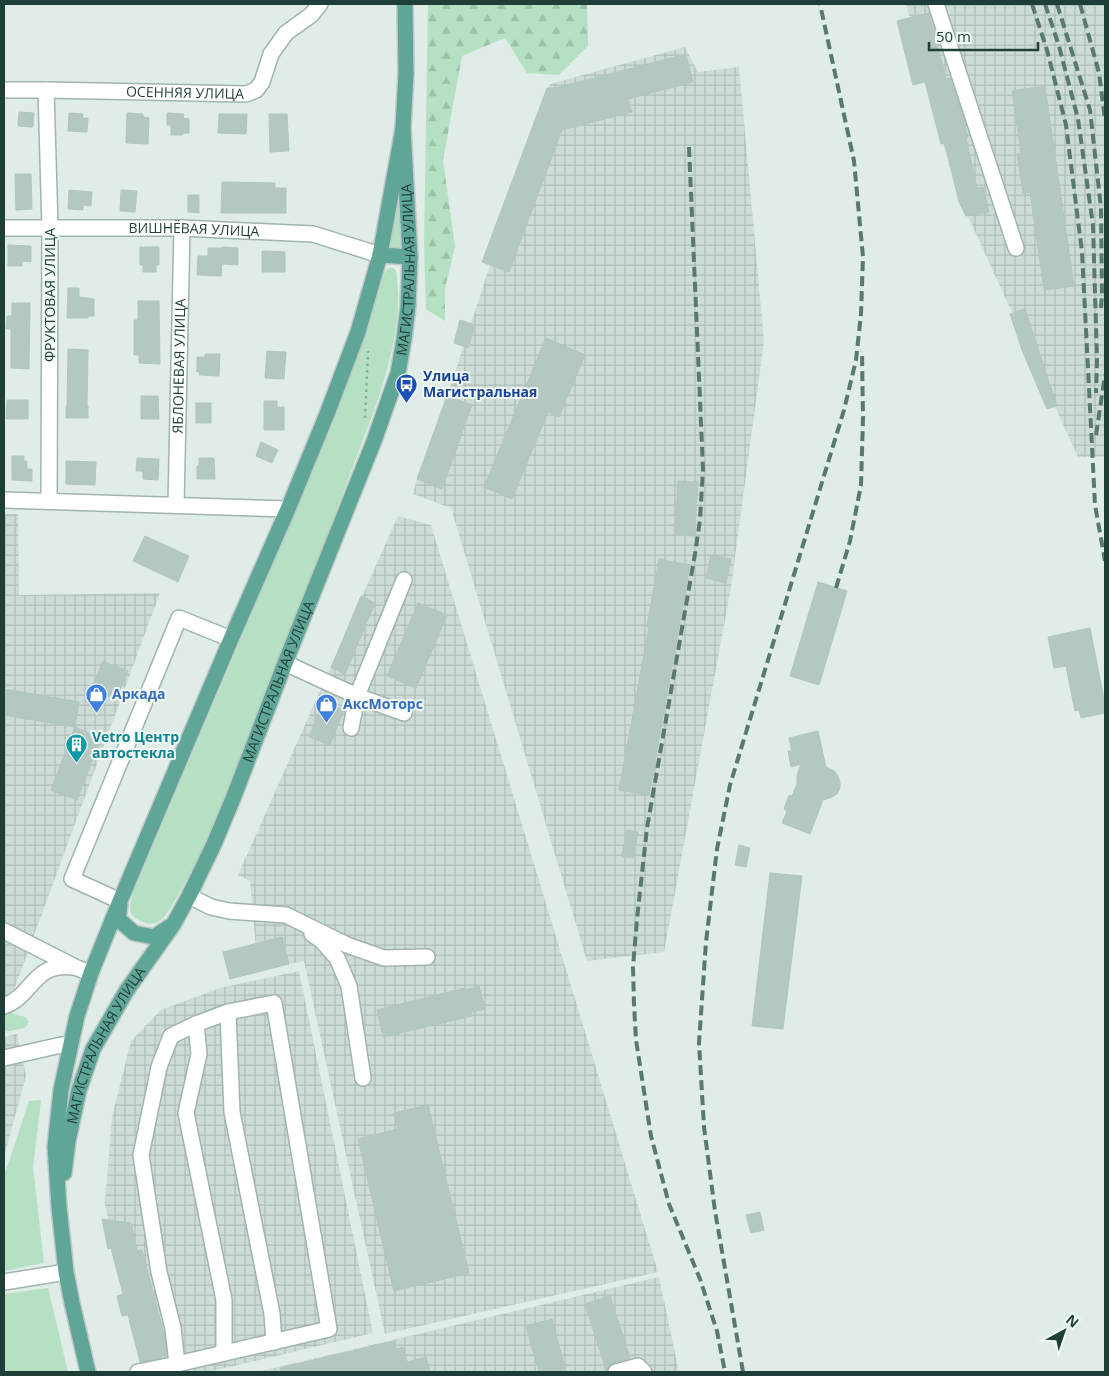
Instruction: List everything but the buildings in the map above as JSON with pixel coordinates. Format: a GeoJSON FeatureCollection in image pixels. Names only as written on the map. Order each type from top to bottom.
{"type":"FeatureCollection","features":[{"type":"Feature","properties":{"kind":"main road","name":"МАГИСТРАЛЬНАЯ УЛИЦА"},"geometry":{"type":"LineString","coordinates":[[59,1207],[68,1141],[79,1090],[93,1049],[127,990],[173,925],[214,844],[376,435],[398,373],[408,307],[410,257],[403,128],[406,73],[404,4]]}},
{"type":"Feature","properties":{"kind":"main road","name":"МАГИСТРАЛЬНАЯ УЛИЦА"},"geometry":{"type":"LineString","coordinates":[[88,1372],[66,1272],[55,1147],[61,1090],[77,1016],[91,973],[120,900],[288,509],[358,332],[380,255],[403,128]]}},
{"type":"Feature","properties":{"kind":"main road"},"geometry":{"type":"LineString","coordinates":[[380,255],[410,257]]}},
{"type":"Feature","properties":{"kind":"main road"},"geometry":{"type":"LineString","coordinates":[[120,900],[118,919],[134,933],[154,937],[173,925]]}},
{"type":"Feature","properties":{"kind":"main road"},"geometry":{"type":"LineString","coordinates":[[70,1045],[93,1049]]}},
{"type":"Feature","properties":{"kind":"street","name":"ОСЕННЯЯ УЛИЦА"},"geometry":{"type":"LineString","coordinates":[[4,90],[246,94],[256,90],[262,82],[271,54],[286,32],[311,15],[320,4]]}},
{"type":"Feature","properties":{"kind":"street"},"geometry":{"type":"LineString","coordinates":[[936,4],[1016,248]]}},
{"type":"Feature","properties":{"kind":"street","name":"ФРУКТОВАЯ УЛИЦА"},"geometry":{"type":"LineString","coordinates":[[46,90],[50,228],[49,501]]}},
{"type":"Feature","properties":{"kind":"street","name":"ВИШНЁВАЯ УЛИЦА"},"geometry":{"type":"LineString","coordinates":[[4,228],[182,228],[313,234],[380,255]]}},
{"type":"Feature","properties":{"kind":"street","name":"ЯБЛОНЕВАЯ УЛИЦА"},"geometry":{"type":"LineString","coordinates":[[176,505],[182,228]]}},
{"type":"Feature","properties":{"kind":"street"},"geometry":{"type":"LineString","coordinates":[[4,500],[288,509]]}},
{"type":"Feature","properties":{"kind":"street"},"geometry":{"type":"LineString","coordinates":[[351,728],[357,696],[404,580]]}},
{"type":"Feature","properties":{"kind":"street"},"geometry":{"type":"LineString","coordinates":[[120,900],[72,879],[179,618],[231,639]]}},
{"type":"Feature","properties":{"kind":"street"},"geometry":{"type":"LineString","coordinates":[[285,662],[357,696],[404,713]]}},
{"type":"Feature","properties":{"kind":"street"},"geometry":{"type":"LineString","coordinates":[[189,896],[211,907],[229,911],[286,915],[347,945],[384,958],[428,957]]}},
{"type":"Feature","properties":{"kind":"street"},"geometry":{"type":"LineString","coordinates":[[286,915],[321,940],[337,958],[349,986],[363,1078]]}},
{"type":"Feature","properties":{"kind":"street"},"geometry":{"type":"LineString","coordinates":[[4,931],[77,968],[91,973]]}},
{"type":"Feature","properties":{"kind":"street"},"geometry":{"type":"LineString","coordinates":[[4,1006],[17,1000],[35,978],[52,968],[65,966],[77,968]]}},
{"type":"Feature","properties":{"kind":"street"},"geometry":{"type":"LineString","coordinates":[[138,1372],[177,1364],[329,1329],[274,1003],[228,1012],[171,1036],[159,1067],[141,1155],[159,1272],[173,1328],[177,1364]]}},
{"type":"Feature","properties":{"kind":"street"},"geometry":{"type":"LineString","coordinates":[[228,1012],[232,1112],[272,1314],[274,1342]]}},
{"type":"Feature","properties":{"kind":"street"},"geometry":{"type":"LineString","coordinates":[[196,1024],[199,1054],[186,1114],[224,1300],[224,1353]]}},
{"type":"Feature","properties":{"kind":"street"},"geometry":{"type":"LineString","coordinates":[[4,1058],[61,1045],[70,1045]]}},
{"type":"Feature","properties":{"kind":"street"},"geometry":{"type":"LineString","coordinates":[[4,1282],[66,1272]]}},
{"type":"Feature","properties":{"kind":"street"},"geometry":{"type":"LineString","coordinates":[[616,1372],[638,1366],[644,1372]]}},
{"type":"Feature","properties":{"kind":"path"},"geometry":{"type":"LineString","coordinates":[[365,424],[368,344]]}},
{"type":"Feature","properties":{"kind":"shaded area"},"geometry":{"type":"Polygon","coordinates":[[[906,4],[1105,4],[1105,457],[1078,457],[956,190],[906,4]]]}},
{"type":"Feature","properties":{"kind":"shaded area"},"geometry":{"type":"Polygon","coordinates":[[[685,47],[698,72],[739,67],[764,341],[731,587],[664,952],[587,961],[451,508],[413,494],[550,84],[685,47]]]}},
{"type":"Feature","properties":{"kind":"shaded area"},"geometry":{"type":"Polygon","coordinates":[[[4,514],[18,514],[19,595],[160,593],[12,995],[4,997],[4,514]]]}},
{"type":"Feature","properties":{"kind":"shaded area"},"geometry":{"type":"Polygon","coordinates":[[[398,516],[431,525],[658,1272],[385,1334],[304,961],[258,971],[250,881],[238,875],[398,516]]]}},
{"type":"Feature","properties":{"kind":"shaded area"},"geometry":{"type":"Polygon","coordinates":[[[299,971],[373,1333],[208,1372],[147,1372],[121,1286],[105,1203],[112,1117],[131,1041],[161,1010],[220,988],[299,971]]]}},
{"type":"Feature","properties":{"kind":"shaded area"},"geometry":{"type":"Polygon","coordinates":[[[17,1034],[26,1076],[4,1157],[4,1037],[17,1034]]]}},
{"type":"Feature","properties":{"kind":"shaded area"},"geometry":{"type":"Polygon","coordinates":[[[659,1277],[679,1372],[257,1372],[659,1277]]]}},
{"type":"Feature","properties":{"kind":"green space"},"geometry":{"type":"Polygon","coordinates":[[[428,4],[587,4],[588,46],[559,75],[527,73],[505,38],[462,56],[443,160],[455,247],[445,288],[445,321],[426,309],[424,244],[428,4]]]}},
{"type":"Feature","properties":{"kind":"green space"},"geometry":{"type":"Polygon","coordinates":[[[401,172],[401,246],[396,249],[389,244],[401,172]]]}},
{"type":"Feature","properties":{"kind":"green space"},"geometry":{"type":"Polygon","coordinates":[[[394,268],[396,271],[398,295],[397,319],[388,368],[327,537],[224,803],[181,890],[165,916],[158,922],[146,923],[137,919],[131,913],[131,900],[336,416],[383,276],[387,269],[394,268]]]}},
{"type":"Feature","properties":{"kind":"green space"},"geometry":{"type":"Polygon","coordinates":[[[4,1011],[25,1017],[29,1022],[25,1028],[4,1032],[4,1011]]]}},
{"type":"Feature","properties":{"kind":"green space"},"geometry":{"type":"Polygon","coordinates":[[[41,1100],[33,1167],[44,1263],[4,1271],[4,1174],[29,1101],[41,1100]]]}},
{"type":"Feature","properties":{"kind":"green space"},"geometry":{"type":"Polygon","coordinates":[[[48,1288],[68,1372],[4,1372],[4,1294],[48,1288]]]}},
{"type":"Feature","properties":{"kind":"railway"},"geometry":{"type":"LineString","coordinates":[[743,1372],[715,1211],[704,1127],[699,1043],[706,942],[717,849],[730,785],[844,410],[856,360],[861,314],[863,257],[854,161],[820,4]]}},
{"type":"Feature","properties":{"kind":"railway"},"geometry":{"type":"LineString","coordinates":[[1032,4],[1047,50],[1066,125],[1082,252],[1095,505],[1105,561]]}},
{"type":"Feature","properties":{"kind":"railway"},"geometry":{"type":"LineString","coordinates":[[1045,4],[1059,46],[1078,119],[1093,225],[1097,361],[1096,393]]}},
{"type":"Feature","properties":{"kind":"railway"},"geometry":{"type":"LineString","coordinates":[[1057,4],[1090,110],[1101,208],[1101,308]]}},
{"type":"Feature","properties":{"kind":"railway"},"geometry":{"type":"LineString","coordinates":[[1080,4],[1099,73],[1105,120]]}},
{"type":"Feature","properties":{"kind":"railway"},"geometry":{"type":"LineString","coordinates":[[689,147],[703,469],[700,520],[647,828],[633,967],[634,1004],[636,1040],[651,1136],[669,1204],[700,1279],[717,1331],[725,1372]]}},
{"type":"Feature","properties":{"kind":"railway"},"geometry":{"type":"LineString","coordinates":[[836,588],[850,541],[861,485],[863,419],[862,351]]}},
{"type":"Feature","properties":{"kind":"railway"},"geometry":{"type":"LineString","coordinates":[[1096,435],[1105,375]]}},
{"type":"Feature","properties":{"kind":"place","name":"Улица Магистральная"},"geometry":{"type":"Point","coordinates":[407,403]}},
{"type":"Feature","properties":{"kind":"place","name":"Аркада"},"geometry":{"type":"Point","coordinates":[96,713]}},
{"type":"Feature","properties":{"kind":"place","name":"АксМоторс"},"geometry":{"type":"Point","coordinates":[327,723]}},
{"type":"Feature","properties":{"kind":"place","name":"Vetro Центр автостекла"},"geometry":{"type":"Point","coordinates":[76,764]}}]}
